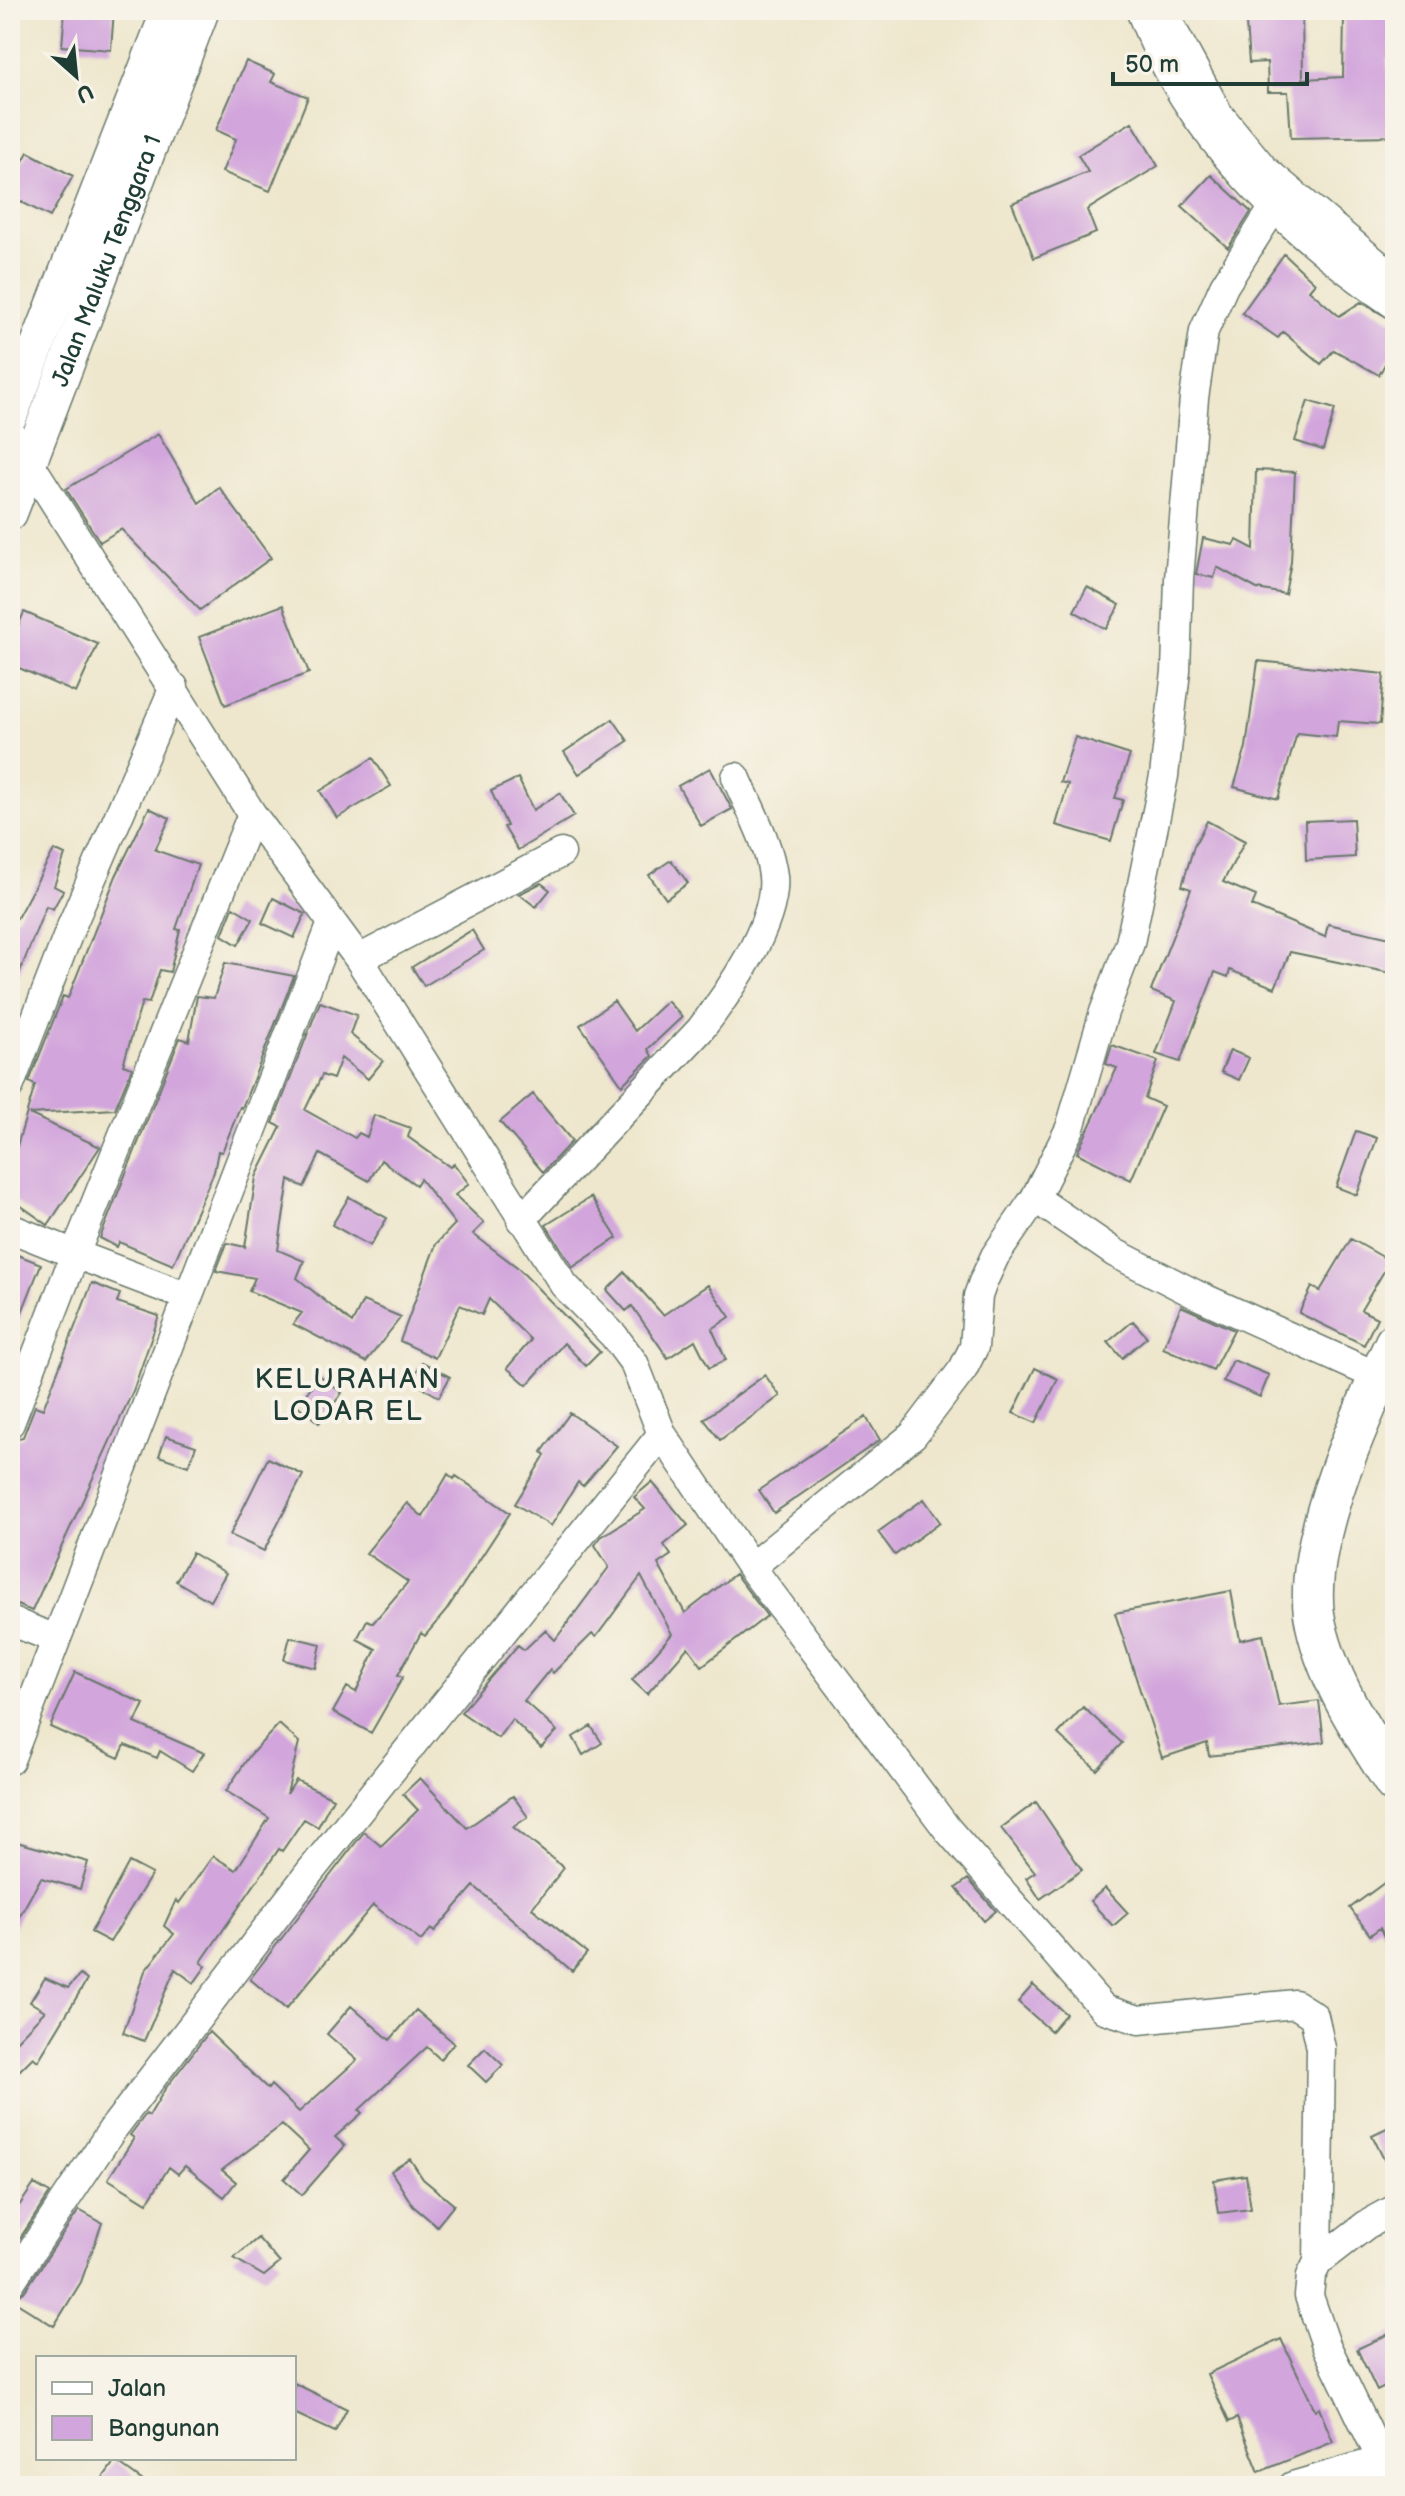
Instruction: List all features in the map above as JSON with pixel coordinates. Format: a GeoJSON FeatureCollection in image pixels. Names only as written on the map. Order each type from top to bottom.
{"type":"FeatureCollection","features":[{"type":"Feature","properties":{"kind":"highway"},"geometry":{"type":"LineString","coordinates":[[1387,1360],[1351,1445],[1313,1574],[1315,1616],[1327,1658],[1395,1783]]}},
{"type":"Feature","properties":{"kind":"main road","name":"Jalan Maluku Tenggara 1"},"geometry":{"type":"LineString","coordinates":[[10,416],[169,10]]}},
{"type":"Feature","properties":{"kind":"main road","name":"Jalan Maluku Tenggara 1"},"geometry":{"type":"LineString","coordinates":[[10,513],[202,10]]}},
{"type":"Feature","properties":{"kind":"street"},"geometry":{"type":"LineString","coordinates":[[1140,10],[1155,49],[1198,123],[1395,305]]}},
{"type":"Feature","properties":{"kind":"street"},"geometry":{"type":"LineString","coordinates":[[1162,10],[1218,113],[1264,169],[1278,198],[1395,279]]}},
{"type":"Feature","properties":{"kind":"street"},"geometry":{"type":"LineString","coordinates":[[751,1567],[913,1435],[970,1357],[978,1296],[983,1282],[995,1256],[1035,1198],[1070,1128],[1104,1012],[1130,943],[1164,776],[1176,671],[1179,579],[1204,331],[1224,286],[1278,198]]}},
{"type":"Feature","properties":{"kind":"street"},"geometry":{"type":"LineString","coordinates":[[10,432],[252,814],[359,959],[564,1285],[614,1336],[634,1363],[662,1434],[751,1567],[948,1830],[1104,2009],[1139,2020],[1295,2004],[1314,2016],[1321,2048],[1318,2262],[1311,2276],[1309,2296],[1355,2409],[1394,2486]]}},
{"type":"Feature","properties":{"kind":"street"},"geometry":{"type":"LineString","coordinates":[[10,1085],[71,927],[174,687]]}},
{"type":"Feature","properties":{"kind":"street"},"geometry":{"type":"LineString","coordinates":[[521,1220],[700,1030],[725,997],[767,919],[773,896],[770,865],[736,777]]}},
{"type":"Feature","properties":{"kind":"street"},"geometry":{"type":"LineString","coordinates":[[10,1423],[252,814]]}},
{"type":"Feature","properties":{"kind":"street"},"geometry":{"type":"LineString","coordinates":[[359,959],[561,853]]}},
{"type":"Feature","properties":{"kind":"street"},"geometry":{"type":"LineString","coordinates":[[10,1760],[332,923]]}},
{"type":"Feature","properties":{"kind":"street"},"geometry":{"type":"LineString","coordinates":[[1035,1198],[1128,1260],[1387,1360]]}},
{"type":"Feature","properties":{"kind":"street"},"geometry":{"type":"LineString","coordinates":[[10,1228],[188,1297]]}},
{"type":"Feature","properties":{"kind":"street"},"geometry":{"type":"LineString","coordinates":[[10,2283],[112,2130],[290,1897],[662,1434]]}},
{"type":"Feature","properties":{"kind":"street"},"geometry":{"type":"LineString","coordinates":[[10,1621],[56,1639]]}},
{"type":"Feature","properties":{"kind":"street"},"geometry":{"type":"LineString","coordinates":[[1318,2262],[1366,2225],[1395,2209]]}},
{"type":"Feature","properties":{"kind":"street"},"geometry":{"type":"LineString","coordinates":[[1293,2486],[1382,2460]]}},
{"type":"Feature","properties":{"kind":"building"},"geometry":{"type":"Polygon","coordinates":[[[65,10],[114,10],[111,50],[62,46],[65,10]]]}},
{"type":"Feature","properties":{"kind":"building"},"geometry":{"type":"Polygon","coordinates":[[[1245,10],[1302,10],[1303,79],[1343,77],[1344,15],[1395,15],[1395,59],[1387,59],[1394,136],[1291,138],[1288,92],[1268,92],[1267,62],[1249,63],[1245,10]]]}},
{"type":"Feature","properties":{"kind":"building"},"geometry":{"type":"Polygon","coordinates":[[[246,61],[275,74],[271,82],[308,97],[270,191],[222,172],[236,139],[216,130],[246,61]]]}},
{"type":"Feature","properties":{"kind":"building"},"geometry":{"type":"Polygon","coordinates":[[[1132,122],[1158,166],[1087,210],[1096,233],[1034,258],[1012,203],[1088,172],[1078,155],[1132,122]]]}},
{"type":"Feature","properties":{"kind":"building"},"geometry":{"type":"Polygon","coordinates":[[[28,152],[73,176],[50,217],[10,196],[10,185],[28,152]]]}},
{"type":"Feature","properties":{"kind":"building"},"geometry":{"type":"Polygon","coordinates":[[[1211,175],[1251,212],[1228,248],[1182,206],[1211,175]]]}},
{"type":"Feature","properties":{"kind":"building"},"geometry":{"type":"Polygon","coordinates":[[[1284,254],[1315,283],[1309,290],[1339,316],[1361,302],[1395,322],[1395,346],[1379,375],[1334,350],[1321,364],[1283,332],[1278,338],[1242,313],[1284,254]]]}},
{"type":"Feature","properties":{"kind":"building"},"geometry":{"type":"Polygon","coordinates":[[[1308,401],[1335,409],[1323,450],[1295,441],[1308,401]]]}},
{"type":"Feature","properties":{"kind":"building"},"geometry":{"type":"Polygon","coordinates":[[[158,434],[199,503],[219,487],[271,558],[200,610],[121,529],[100,542],[66,489],[158,434]]]}},
{"type":"Feature","properties":{"kind":"building"},"geometry":{"type":"Polygon","coordinates":[[[1256,470],[1295,472],[1291,562],[1285,594],[1257,589],[1217,567],[1214,578],[1196,574],[1203,538],[1234,545],[1237,540],[1254,549],[1256,470]]]}},
{"type":"Feature","properties":{"kind":"building"},"geometry":{"type":"Polygon","coordinates":[[[1087,587],[1120,605],[1106,629],[1074,611],[1087,587]]]}},
{"type":"Feature","properties":{"kind":"building"},"geometry":{"type":"Polygon","coordinates":[[[283,605],[309,673],[225,705],[199,637],[283,605]]]}},
{"type":"Feature","properties":{"kind":"building"},"geometry":{"type":"Polygon","coordinates":[[[24,612],[98,644],[76,693],[10,664],[10,645],[24,612]]]}},
{"type":"Feature","properties":{"kind":"building"},"geometry":{"type":"Polygon","coordinates":[[[1258,661],[1384,674],[1380,724],[1338,721],[1336,737],[1297,733],[1278,799],[1234,787],[1246,747],[1258,661]]]}},
{"type":"Feature","properties":{"kind":"building"},"geometry":{"type":"Polygon","coordinates":[[[613,719],[628,741],[579,774],[564,752],[613,719]]]}},
{"type":"Feature","properties":{"kind":"building"},"geometry":{"type":"Polygon","coordinates":[[[1075,737],[1130,755],[1115,798],[1123,800],[1111,841],[1056,825],[1068,784],[1060,782],[1075,737]]]}},
{"type":"Feature","properties":{"kind":"building"},"geometry":{"type":"Polygon","coordinates":[[[373,758],[391,786],[337,818],[320,791],[373,758]]]}},
{"type":"Feature","properties":{"kind":"building"},"geometry":{"type":"Polygon","coordinates":[[[710,768],[732,809],[701,826],[678,786],[710,768]]]}},
{"type":"Feature","properties":{"kind":"building"},"geometry":{"type":"Polygon","coordinates":[[[518,778],[533,810],[560,793],[574,816],[518,850],[504,827],[507,826],[491,791],[518,778]]]}},
{"type":"Feature","properties":{"kind":"building"},"geometry":{"type":"Polygon","coordinates":[[[149,808],[170,818],[155,850],[198,865],[176,929],[180,930],[170,972],[160,970],[149,1003],[142,1002],[123,1065],[132,1068],[115,1109],[29,1114],[100,1147],[48,1225],[10,1198],[10,1150],[15,1153],[35,1085],[29,1082],[63,996],[68,998],[116,876],[149,808]]]}},
{"type":"Feature","properties":{"kind":"building"},"geometry":{"type":"Polygon","coordinates":[[[1353,819],[1355,857],[1306,860],[1305,821],[1353,819]]]}},
{"type":"Feature","properties":{"kind":"building"},"geometry":{"type":"Polygon","coordinates":[[[1207,821],[1245,841],[1223,882],[1256,896],[1252,906],[1325,937],[1328,924],[1395,939],[1395,974],[1290,952],[1275,988],[1230,970],[1228,977],[1215,972],[1180,1062],[1156,1054],[1176,1001],[1151,991],[1191,889],[1182,886],[1194,846],[1207,821]]]}},
{"type":"Feature","properties":{"kind":"building"},"geometry":{"type":"Polygon","coordinates":[[[54,850],[65,855],[54,886],[63,891],[53,909],[46,906],[10,997],[10,915],[17,918],[54,850]]]}},
{"type":"Feature","properties":{"kind":"building"},"geometry":{"type":"Polygon","coordinates":[[[671,860],[688,883],[666,899],[649,875],[671,860]]]}},
{"type":"Feature","properties":{"kind":"building"},"geometry":{"type":"Polygon","coordinates":[[[541,883],[550,890],[536,907],[519,894],[541,883]]]}},
{"type":"Feature","properties":{"kind":"building"},"geometry":{"type":"Polygon","coordinates":[[[273,898],[305,914],[294,938],[262,923],[273,898]]]}},
{"type":"Feature","properties":{"kind":"building"},"geometry":{"type":"Polygon","coordinates":[[[233,907],[253,919],[238,945],[222,935],[233,907]]]}},
{"type":"Feature","properties":{"kind":"building"},"geometry":{"type":"Polygon","coordinates":[[[472,930],[484,950],[424,986],[412,967],[472,930]]]}},
{"type":"Feature","properties":{"kind":"building"},"geometry":{"type":"Polygon","coordinates":[[[225,963],[294,976],[242,1108],[222,1152],[218,1151],[214,1172],[173,1265],[119,1242],[117,1247],[100,1238],[180,1038],[189,1041],[197,996],[214,998],[225,963]]]}},
{"type":"Feature","properties":{"kind":"building"},"geometry":{"type":"Polygon","coordinates":[[[614,1001],[635,1031],[667,1001],[682,1017],[648,1049],[652,1056],[622,1085],[580,1025],[614,1001]]]}},
{"type":"Feature","properties":{"kind":"building"},"geometry":{"type":"Polygon","coordinates":[[[320,1002],[357,1015],[350,1034],[383,1061],[368,1079],[341,1058],[333,1079],[322,1075],[305,1110],[355,1138],[359,1133],[367,1137],[374,1115],[411,1128],[408,1137],[450,1167],[454,1164],[469,1184],[455,1195],[484,1223],[473,1234],[517,1267],[600,1352],[586,1366],[564,1343],[527,1385],[507,1368],[531,1340],[489,1299],[482,1315],[460,1305],[435,1358],[400,1341],[436,1244],[455,1224],[420,1179],[416,1185],[381,1160],[369,1181],[320,1154],[304,1187],[289,1180],[278,1250],[304,1261],[297,1278],[352,1323],[363,1301],[401,1317],[366,1362],[293,1324],[302,1313],[249,1291],[255,1278],[216,1271],[227,1243],[245,1247],[256,1177],[281,1127],[273,1123],[320,1002]]]}},
{"type":"Feature","properties":{"kind":"building"},"geometry":{"type":"Polygon","coordinates":[[[1112,1045],[1158,1061],[1145,1098],[1163,1106],[1131,1180],[1077,1153],[1117,1068],[1106,1064],[1112,1045]]]}},
{"type":"Feature","properties":{"kind":"building"},"geometry":{"type":"Polygon","coordinates":[[[1230,1050],[1249,1058],[1239,1080],[1221,1072],[1230,1050]]]}},
{"type":"Feature","properties":{"kind":"building"},"geometry":{"type":"Polygon","coordinates":[[[533,1094],[572,1141],[543,1172],[500,1122],[533,1094]]]}},
{"type":"Feature","properties":{"kind":"building"},"geometry":{"type":"Polygon","coordinates":[[[1356,1131],[1377,1138],[1357,1195],[1336,1187],[1356,1131]]]}},
{"type":"Feature","properties":{"kind":"building"},"geometry":{"type":"Polygon","coordinates":[[[349,1197],[387,1218],[370,1246],[332,1225],[349,1197]]]}},
{"type":"Feature","properties":{"kind":"building"},"geometry":{"type":"Polygon","coordinates":[[[591,1197],[617,1238],[573,1267],[546,1225],[591,1197]]]}},
{"type":"Feature","properties":{"kind":"building"},"geometry":{"type":"Polygon","coordinates":[[[1351,1239],[1390,1261],[1361,1310],[1377,1318],[1364,1345],[1299,1313],[1312,1287],[1320,1291],[1351,1239]]]}},
{"type":"Feature","properties":{"kind":"building"},"geometry":{"type":"Polygon","coordinates":[[[10,1252],[41,1264],[11,1340],[10,1340],[10,1252]]]}},
{"type":"Feature","properties":{"kind":"building"},"geometry":{"type":"Polygon","coordinates":[[[625,1272],[663,1315],[708,1285],[730,1317],[712,1329],[726,1360],[709,1368],[695,1340],[668,1358],[632,1306],[626,1311],[607,1290],[625,1272]]]}},
{"type":"Feature","properties":{"kind":"building"},"geometry":{"type":"Polygon","coordinates":[[[92,1283],[120,1294],[117,1302],[159,1316],[133,1391],[32,1611],[10,1602],[10,1440],[23,1437],[35,1406],[43,1409],[92,1283]]]}},
{"type":"Feature","properties":{"kind":"building"},"geometry":{"type":"Polygon","coordinates":[[[1181,1306],[1234,1330],[1213,1370],[1163,1348],[1181,1306]]]}},
{"type":"Feature","properties":{"kind":"building"},"geometry":{"type":"Polygon","coordinates":[[[1133,1321],[1147,1337],[1122,1358],[1108,1342],[1133,1321]]]}},
{"type":"Feature","properties":{"kind":"building"},"geometry":{"type":"Polygon","coordinates":[[[1233,1360],[1269,1375],[1260,1397],[1223,1381],[1233,1360]]]}},
{"type":"Feature","properties":{"kind":"building"},"geometry":{"type":"Polygon","coordinates":[[[422,1362],[450,1377],[439,1397],[411,1381],[422,1362]]]}},
{"type":"Feature","properties":{"kind":"building"},"geometry":{"type":"Polygon","coordinates":[[[1035,1368],[1058,1379],[1036,1423],[1013,1413],[1035,1368]]]}},
{"type":"Feature","properties":{"kind":"building"},"geometry":{"type":"Polygon","coordinates":[[[765,1375],[780,1396],[720,1440],[704,1419],[765,1375]]]}},
{"type":"Feature","properties":{"kind":"building"},"geometry":{"type":"Polygon","coordinates":[[[320,1376],[342,1393],[319,1423],[297,1405],[320,1376]]]}},
{"type":"Feature","properties":{"kind":"building"},"geometry":{"type":"Polygon","coordinates":[[[570,1413],[617,1446],[583,1486],[578,1482],[551,1526],[515,1504],[545,1455],[542,1452],[570,1413]]]}},
{"type":"Feature","properties":{"kind":"building"},"geometry":{"type":"Polygon","coordinates":[[[866,1417],[880,1440],[774,1513],[759,1490],[866,1417]]]}},
{"type":"Feature","properties":{"kind":"building"},"geometry":{"type":"Polygon","coordinates":[[[166,1436],[196,1446],[188,1466],[159,1456],[166,1436]]]}},
{"type":"Feature","properties":{"kind":"building"},"geometry":{"type":"Polygon","coordinates":[[[268,1458],[303,1475],[264,1551],[230,1535],[268,1458]]]}},
{"type":"Feature","properties":{"kind":"building"},"geometry":{"type":"Polygon","coordinates":[[[448,1474],[454,1479],[456,1476],[510,1513],[446,1611],[425,1636],[421,1633],[398,1675],[403,1677],[371,1733],[333,1712],[347,1687],[356,1692],[376,1649],[357,1639],[367,1620],[373,1623],[408,1582],[366,1553],[407,1503],[423,1517],[448,1474]]]}},
{"type":"Feature","properties":{"kind":"building"},"geometry":{"type":"Polygon","coordinates":[[[652,1482],[688,1525],[664,1545],[671,1555],[658,1564],[685,1613],[735,1574],[767,1616],[702,1666],[688,1647],[647,1694],[632,1680],[672,1634],[641,1576],[596,1637],[592,1634],[553,1673],[550,1669],[524,1701],[557,1731],[541,1748],[512,1719],[498,1738],[461,1712],[518,1645],[524,1650],[545,1630],[555,1640],[609,1567],[595,1545],[601,1537],[645,1509],[634,1497],[652,1482]]]}},
{"type":"Feature","properties":{"kind":"building"},"geometry":{"type":"Polygon","coordinates":[[[924,1499],[940,1522],[895,1555],[878,1532],[924,1499]]]}},
{"type":"Feature","properties":{"kind":"building"},"geometry":{"type":"Polygon","coordinates":[[[192,1553],[226,1573],[210,1601],[176,1581],[192,1553]]]}},
{"type":"Feature","properties":{"kind":"building"},"geometry":{"type":"Polygon","coordinates":[[[1231,1591],[1240,1640],[1263,1635],[1279,1706],[1319,1701],[1324,1742],[1209,1756],[1207,1743],[1162,1758],[1115,1613],[1231,1591]]]}},
{"type":"Feature","properties":{"kind":"building"},"geometry":{"type":"Polygon","coordinates":[[[290,1637],[321,1644],[316,1668],[284,1660],[290,1637]]]}},
{"type":"Feature","properties":{"kind":"building"},"geometry":{"type":"Polygon","coordinates":[[[75,1672],[144,1704],[135,1723],[204,1753],[192,1771],[160,1751],[157,1758],[125,1745],[119,1758],[50,1727],[75,1672]]]}},
{"type":"Feature","properties":{"kind":"building"},"geometry":{"type":"Polygon","coordinates":[[[1083,1707],[1122,1743],[1097,1770],[1058,1734],[1083,1707]]]}},
{"type":"Feature","properties":{"kind":"building"},"geometry":{"type":"Polygon","coordinates":[[[279,1724],[299,1742],[287,1794],[296,1780],[333,1798],[318,1827],[304,1819],[282,1851],[279,1849],[201,1962],[206,1966],[194,1983],[175,1969],[144,2041],[123,2033],[145,1971],[174,1934],[164,1926],[176,1900],[179,1903],[213,1856],[236,1870],[269,1818],[226,1791],[250,1755],[279,1724]]]}},
{"type":"Feature","properties":{"kind":"building"},"geometry":{"type":"Polygon","coordinates":[[[591,1726],[602,1743],[583,1755],[573,1737],[591,1726]]]}},
{"type":"Feature","properties":{"kind":"building"},"geometry":{"type":"Polygon","coordinates":[[[420,1778],[467,1828],[513,1796],[528,1817],[513,1827],[564,1868],[532,1908],[587,1953],[572,1971],[474,1886],[434,1932],[431,1929],[421,1941],[373,1905],[286,2009],[250,1979],[364,1832],[381,1846],[418,1810],[403,1794],[420,1778]]]}},
{"type":"Feature","properties":{"kind":"building"},"geometry":{"type":"Polygon","coordinates":[[[1036,1802],[1082,1870],[1040,1899],[1026,1878],[1035,1872],[1001,1828],[1036,1802]]]}},
{"type":"Feature","properties":{"kind":"building"},"geometry":{"type":"Polygon","coordinates":[[[10,1840],[88,1862],[80,1889],[41,1878],[10,1933],[10,1840]]]}},
{"type":"Feature","properties":{"kind":"building"},"geometry":{"type":"Polygon","coordinates":[[[129,1862],[152,1874],[110,1942],[91,1932],[129,1862]]]}},
{"type":"Feature","properties":{"kind":"building"},"geometry":{"type":"Polygon","coordinates":[[[1395,1875],[1395,1960],[1380,1928],[1370,1935],[1350,1908],[1395,1875]]]}},
{"type":"Feature","properties":{"kind":"building"},"geometry":{"type":"Polygon","coordinates":[[[968,1879],[996,1911],[984,1921],[956,1888],[968,1879]]]}},
{"type":"Feature","properties":{"kind":"building"},"geometry":{"type":"Polygon","coordinates":[[[1105,1888],[1128,1913],[1113,1926],[1090,1901],[1105,1888]]]}},
{"type":"Feature","properties":{"kind":"building"},"geometry":{"type":"Polygon","coordinates":[[[80,1975],[87,1980],[38,2061],[33,2057],[10,2080],[10,2047],[45,2011],[30,2002],[45,1978],[68,1988],[80,1975]]]}},
{"type":"Feature","properties":{"kind":"building"},"geometry":{"type":"Polygon","coordinates":[[[1033,1985],[1066,2014],[1051,2031],[1018,2002],[1033,1985]]]}},
{"type":"Feature","properties":{"kind":"building"},"geometry":{"type":"Polygon","coordinates":[[[351,2006],[390,2040],[416,2010],[454,2043],[440,2059],[427,2047],[359,2110],[362,2113],[335,2137],[345,2146],[302,2195],[284,2179],[309,2150],[282,2125],[222,2170],[236,2182],[224,2197],[185,2166],[178,2174],[169,2167],[147,2203],[108,2179],[134,2138],[130,2135],[146,2114],[149,2116],[165,2089],[209,2032],[268,2089],[271,2085],[299,2112],[357,2060],[327,2034],[351,2006]]]}},
{"type":"Feature","properties":{"kind":"building"},"geometry":{"type":"Polygon","coordinates":[[[485,2048],[503,2065],[486,2082],[468,2065],[485,2048]]]}},
{"type":"Feature","properties":{"kind":"building"},"geometry":{"type":"Polygon","coordinates":[[[1395,2124],[1395,2182],[1372,2135],[1395,2124]]]}},
{"type":"Feature","properties":{"kind":"building"},"geometry":{"type":"Polygon","coordinates":[[[410,2159],[423,2179],[454,2205],[437,2226],[413,2206],[391,2171],[410,2159]]]}},
{"type":"Feature","properties":{"kind":"building"},"geometry":{"type":"Polygon","coordinates":[[[1246,2175],[1251,2209],[1219,2213],[1214,2180],[1246,2175]]]}},
{"type":"Feature","properties":{"kind":"building"},"geometry":{"type":"Polygon","coordinates":[[[34,2184],[50,2193],[20,2238],[10,2231],[10,2219],[34,2184]]]}},
{"type":"Feature","properties":{"kind":"building"},"geometry":{"type":"Polygon","coordinates":[[[79,2210],[102,2223],[81,2282],[54,2326],[12,2300],[24,2292],[79,2210]]]}},
{"type":"Feature","properties":{"kind":"building"},"geometry":{"type":"Polygon","coordinates":[[[258,2238],[280,2263],[264,2276],[234,2258],[258,2238]]]}},
{"type":"Feature","properties":{"kind":"building"},"geometry":{"type":"Polygon","coordinates":[[[1395,2331],[1395,2382],[1377,2391],[1357,2349],[1395,2331]]]}},
{"type":"Feature","properties":{"kind":"building"},"geometry":{"type":"Polygon","coordinates":[[[1281,2339],[1315,2410],[1319,2408],[1333,2442],[1259,2472],[1237,2418],[1229,2422],[1207,2374],[1281,2339]]]}},
{"type":"Feature","properties":{"kind":"building"},"geometry":{"type":"Polygon","coordinates":[[[296,2384],[347,2409],[335,2432],[296,2414],[296,2384]]]}},
{"type":"Feature","properties":{"kind":"building"},"geometry":{"type":"Polygon","coordinates":[[[115,2461],[150,2486],[97,2486],[115,2461]]]}},
{"type":"Feature","properties":{"kind":"district","name":"KELURAHAN LODAR EL"},"geometry":{"type":"Point","coordinates":[348,1395]}}]}
